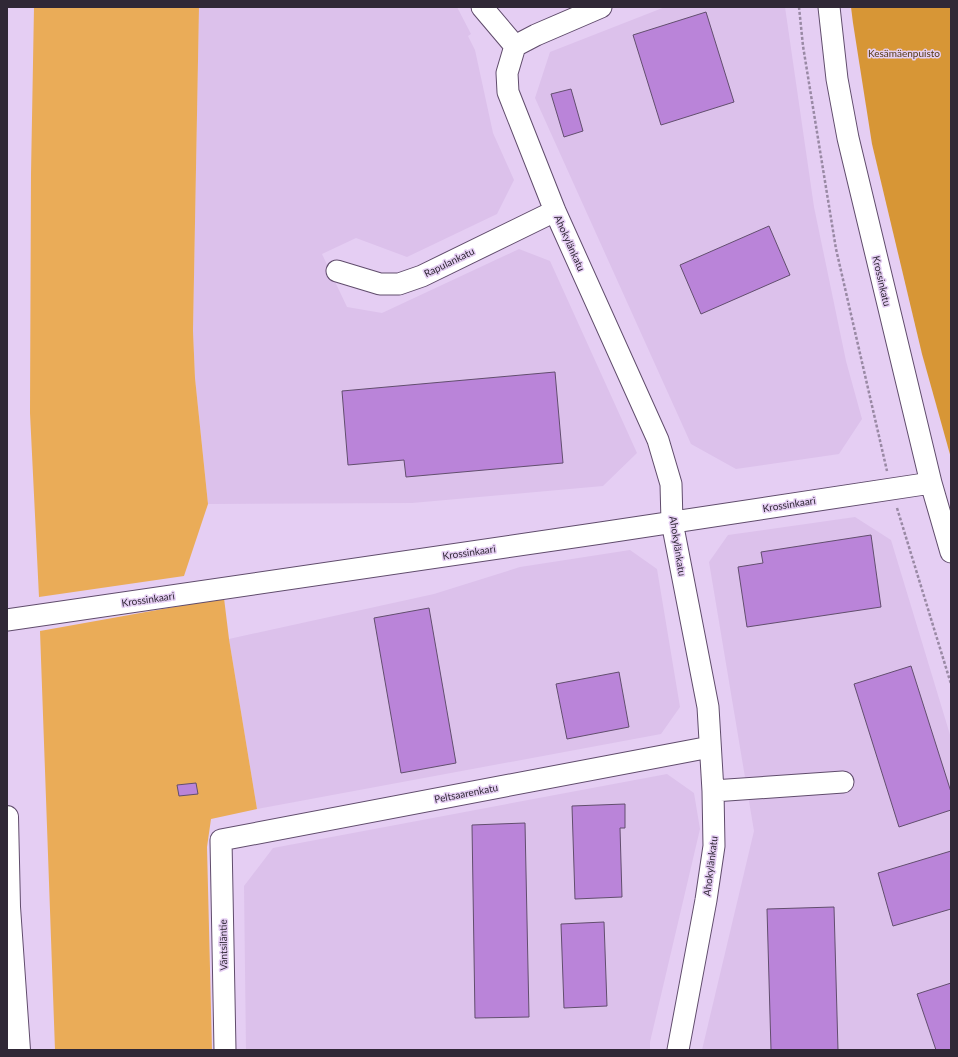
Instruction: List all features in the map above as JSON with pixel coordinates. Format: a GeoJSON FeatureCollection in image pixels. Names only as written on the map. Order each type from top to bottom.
{"type":"FeatureCollection","features":[{"type":"Feature","properties":{"kind":"highway"},"geometry":{"type":"LineString","coordinates":[[7,817],[10,907],[19,1050]]}},
{"type":"Feature","properties":{"kind":"street"},"geometry":{"type":"LineString","coordinates":[[482,7],[515,46],[542,32],[601,7]]}},
{"type":"Feature","properties":{"kind":"street","name":"Krossinkatu"},"geometry":{"type":"LineString","coordinates":[[829,7],[837,79],[848,138],[931,483],[951,552]]}},
{"type":"Feature","properties":{"kind":"street","name":"Ahokylänkatu"},"geometry":{"type":"LineString","coordinates":[[515,46],[507,73],[508,92],[555,211],[658,440],[671,484],[672,522],[708,707],[713,791],[714,846],[706,900],[678,1050]]}},
{"type":"Feature","properties":{"kind":"street","name":"Rapulankatu"},"geometry":{"type":"LineString","coordinates":[[337,271],[380,284],[399,284],[422,276],[555,211]]}},
{"type":"Feature","properties":{"kind":"street","name":"Krossinkaari"},"geometry":{"type":"LineString","coordinates":[[7,620],[931,483]]}},
{"type":"Feature","properties":{"kind":"street","name":"Peltsaarenkatu"},"geometry":{"type":"LineString","coordinates":[[222,840],[710,747]]}},
{"type":"Feature","properties":{"kind":"street"},"geometry":{"type":"LineString","coordinates":[[713,791],[843,782]]}},
{"type":"Feature","properties":{"kind":"street","name":"Väntsiläntie"},"geometry":{"type":"LineString","coordinates":[[222,840],[225,1050]]}},
{"type":"Feature","properties":{"kind":"path"},"geometry":{"type":"LineString","coordinates":[[799,7],[803,46],[836,249],[890,488],[951,684]]}},
{"type":"Feature","properties":{"kind":"shaded area"},"geometry":{"type":"Polygon","coordinates":[[[34,7],[199,7],[193,331],[195,378],[208,504],[184,576],[39,597],[30,413],[31,174],[34,7]]]}},
{"type":"Feature","properties":{"kind":"shaded area"},"geometry":{"type":"Polygon","coordinates":[[[199,7],[457,7],[471,34],[468,36],[475,50],[493,133],[514,180],[497,214],[407,257],[356,238],[322,254],[347,307],[382,313],[519,249],[550,261],[637,453],[603,486],[412,503],[208,504],[195,378],[193,331],[199,7]]]}},
{"type":"Feature","properties":{"kind":"shaded area"},"geometry":{"type":"Polygon","coordinates":[[[665,7],[785,7],[814,207],[846,361],[862,419],[839,454],[736,469],[691,444],[535,98],[550,52],[665,7]]]}},
{"type":"Feature","properties":{"kind":"shaded area"},"geometry":{"type":"Polygon","coordinates":[[[855,517],[891,540],[951,738],[951,1050],[702,1050],[754,831],[709,562],[728,535],[855,517]]]}},
{"type":"Feature","properties":{"kind":"shaded area"},"geometry":{"type":"Polygon","coordinates":[[[630,550],[657,569],[680,707],[661,734],[257,809],[229,639],[434,594],[520,567],[630,550]]]}},
{"type":"Feature","properties":{"kind":"shaded area"},"geometry":{"type":"Polygon","coordinates":[[[224,598],[229,639],[257,809],[211,819],[207,847],[212,1050],[55,1050],[40,631],[224,598]]]}},
{"type":"Feature","properties":{"kind":"shaded area"},"geometry":{"type":"Polygon","coordinates":[[[667,774],[694,793],[700,829],[650,1042],[650,1050],[246,1050],[244,886],[273,848],[667,774]]]}},
{"type":"Feature","properties":{"kind":"green space","name":"Kesämäenpuisto"},"geometry":{"type":"Polygon","coordinates":[[[851,7],[951,7],[951,458],[922,354],[872,144],[851,7]]]}},
{"type":"Feature","properties":{"kind":"building"},"geometry":{"type":"Polygon","coordinates":[[[706,12],[734,102],[661,125],[633,35],[706,12]]]}},
{"type":"Feature","properties":{"kind":"building"},"geometry":{"type":"Polygon","coordinates":[[[571,89],[583,131],[564,137],[551,94],[571,89]]]}},
{"type":"Feature","properties":{"kind":"building"},"geometry":{"type":"Polygon","coordinates":[[[769,226],[790,275],[701,314],[680,265],[769,226]]]}},
{"type":"Feature","properties":{"kind":"building"},"geometry":{"type":"Polygon","coordinates":[[[555,372],[563,463],[406,477],[404,460],[348,465],[342,391],[555,372]]]}},
{"type":"Feature","properties":{"kind":"building"},"geometry":{"type":"Polygon","coordinates":[[[871,535],[881,607],[747,627],[738,567],[763,563],[761,552],[871,535]]]}},
{"type":"Feature","properties":{"kind":"building"},"geometry":{"type":"Polygon","coordinates":[[[429,608],[456,763],[401,773],[374,618],[429,608]]]}},
{"type":"Feature","properties":{"kind":"building"},"geometry":{"type":"Polygon","coordinates":[[[911,666],[951,792],[951,810],[899,827],[854,684],[911,666]]]}},
{"type":"Feature","properties":{"kind":"building"},"geometry":{"type":"Polygon","coordinates":[[[619,672],[629,727],[567,739],[556,684],[619,672]]]}},
{"type":"Feature","properties":{"kind":"building"},"geometry":{"type":"Polygon","coordinates":[[[196,783],[198,794],[179,796],[177,785],[196,783]]]}},
{"type":"Feature","properties":{"kind":"building"},"geometry":{"type":"Polygon","coordinates":[[[625,804],[625,828],[620,828],[622,897],[575,899],[572,806],[625,804]]]}},
{"type":"Feature","properties":{"kind":"building"},"geometry":{"type":"Polygon","coordinates":[[[525,823],[529,1017],[475,1018],[472,825],[525,823]]]}},
{"type":"Feature","properties":{"kind":"building"},"geometry":{"type":"Polygon","coordinates":[[[951,851],[951,909],[893,926],[878,873],[951,851]]]}},
{"type":"Feature","properties":{"kind":"building"},"geometry":{"type":"Polygon","coordinates":[[[834,907],[838,1050],[771,1050],[767,909],[834,907]]]}},
{"type":"Feature","properties":{"kind":"building"},"geometry":{"type":"Polygon","coordinates":[[[604,922],[607,1006],[564,1008],[561,924],[604,922]]]}},
{"type":"Feature","properties":{"kind":"building"},"geometry":{"type":"Polygon","coordinates":[[[951,983],[951,1050],[936,1050],[917,994],[951,983]]]}}]}
